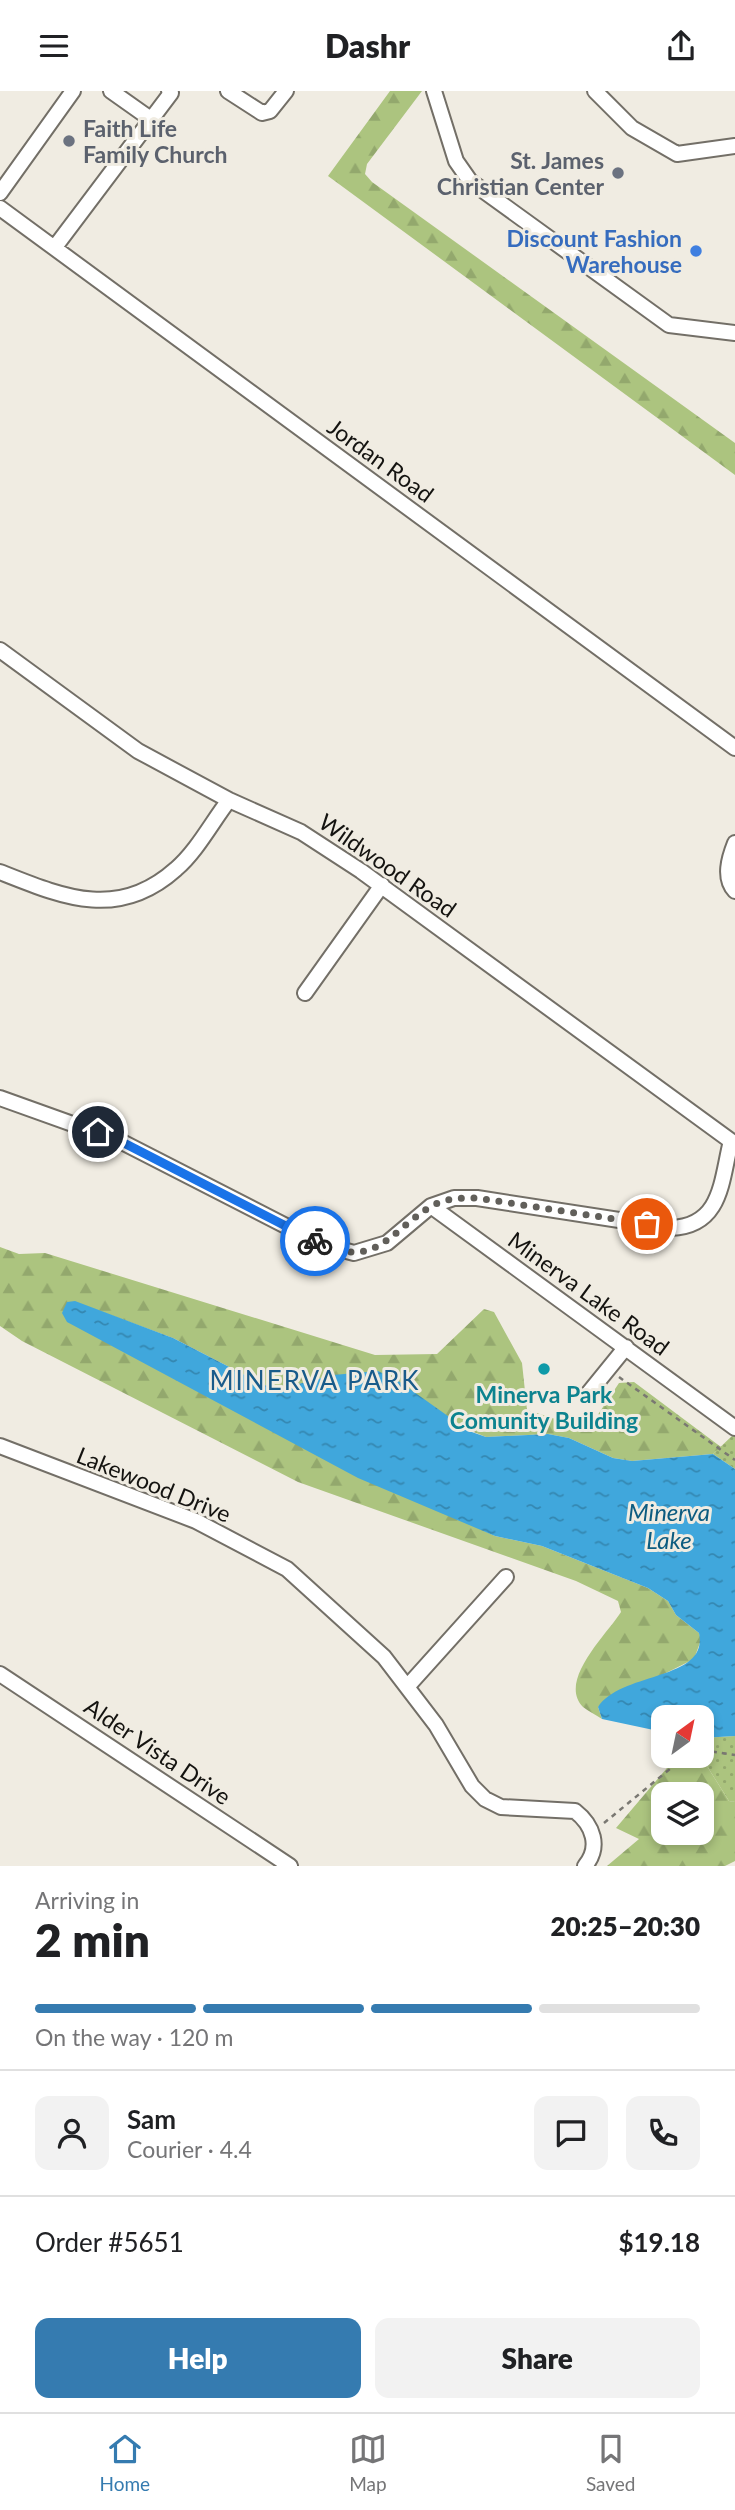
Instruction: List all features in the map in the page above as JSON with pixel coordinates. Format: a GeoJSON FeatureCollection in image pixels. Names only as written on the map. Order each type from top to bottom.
{"type":"FeatureCollection","features":[{"type":"Feature","properties":{"kind":"street"},"geometry":{"type":"LineString","coordinates":[[0,193],[73,91]]}},
{"type":"Feature","properties":{"kind":"street"},"geometry":{"type":"LineString","coordinates":[[111,91],[150,122]]}},
{"type":"Feature","properties":{"kind":"street"},"geometry":{"type":"LineString","coordinates":[[55,247],[150,122],[171,93],[169,91]]}},
{"type":"Feature","properties":{"kind":"street"},"geometry":{"type":"LineString","coordinates":[[228,91],[262,113],[270,111],[286,91]]}},
{"type":"Feature","properties":{"kind":"street"},"geometry":{"type":"LineString","coordinates":[[434,91],[456,161],[470,181],[669,325],[735,333]]}},
{"type":"Feature","properties":{"kind":"street"},"geometry":{"type":"LineString","coordinates":[[594,91],[632,128],[677,154],[735,146]]}},
{"type":"Feature","properties":{"kind":"street","name":"Jordan Road"},"geometry":{"type":"LineString","coordinates":[[0,208],[735,748]]}},
{"type":"Feature","properties":{"kind":"street","name":"Wildwood Road"},"geometry":{"type":"LineString","coordinates":[[0,650],[138,751],[229,800],[301,832],[382,885],[733,1142]]}},
{"type":"Feature","properties":{"kind":"street"},"geometry":{"type":"LineString","coordinates":[[0,872],[79,901],[111,899],[146,889],[177,868],[229,800]]}},
{"type":"Feature","properties":{"kind":"street"},"geometry":{"type":"LineString","coordinates":[[735,843],[728,862],[731,886],[735,891]]}},
{"type":"Feature","properties":{"kind":"street"},"geometry":{"type":"LineString","coordinates":[[305,993],[382,885]]}},
{"type":"Feature","properties":{"kind":"street"},"geometry":{"type":"LineString","coordinates":[[0,1098],[120,1141],[321,1244],[354,1253],[387,1243],[431,1206],[454,1198],[477,1198],[671,1228],[691,1227],[707,1217],[716,1200],[733,1142]]}},
{"type":"Feature","properties":{"kind":"street","name":"Minerva Lake Road"},"geometry":{"type":"LineString","coordinates":[[431,1206],[735,1428]]}},
{"type":"Feature","properties":{"kind":"street"},"geometry":{"type":"LineString","coordinates":[[587,1395],[626,1347]]}},
{"type":"Feature","properties":{"kind":"street","name":"Lakewood Drive"},"geometry":{"type":"LineString","coordinates":[[0,1446],[196,1521],[287,1569],[384,1657],[436,1725],[472,1786],[485,1799],[501,1807],[575,1811],[592,1829]]}},
{"type":"Feature","properties":{"kind":"street"},"geometry":{"type":"LineString","coordinates":[[407,1687],[506,1577]]}},
{"type":"Feature","properties":{"kind":"street","name":"Alder Vista Drive"},"geometry":{"type":"LineString","coordinates":[[0,1674],[290,1866]]}},
{"type":"Feature","properties":{"kind":"street"},"geometry":{"type":"LineString","coordinates":[[585,1866],[594,1844],[592,1829]]}},
{"type":"Feature","properties":{"kind":"path"},"geometry":{"type":"LineString","coordinates":[[608,1369],[735,1460]]}},
{"type":"Feature","properties":{"kind":"path"},"geometry":{"type":"LineString","coordinates":[[714,1752],[735,1755]]}},
{"type":"Feature","properties":{"kind":"path"},"geometry":{"type":"LineString","coordinates":[[592,1829],[670,1768]]}},
{"type":"Feature","properties":{"kind":"green space"},"geometry":{"type":"Polygon","coordinates":[[[390,91],[422,91],[367,164],[365,174],[372,182],[735,443],[735,475],[328,176],[390,91]]]}},
{"type":"Feature","properties":{"kind":"green space"},"geometry":{"type":"Polygon","coordinates":[[[0,1247],[19,1254],[45,1253],[375,1355],[437,1354],[484,1309],[494,1312],[522,1363],[527,1410],[581,1427],[591,1425],[619,1383],[634,1382],[721,1447],[713,1454],[632,1461],[613,1458],[569,1438],[548,1434],[486,1437],[333,1375],[283,1388],[264,1385],[173,1338],[75,1302],[67,1302],[448,1514],[495,1536],[542,1546],[648,1588],[668,1601],[676,1615],[699,1633],[701,1640],[694,1659],[598,1707],[602,1719],[583,1707],[577,1696],[576,1684],[587,1658],[621,1612],[618,1601],[576,1581],[298,1482],[22,1341],[0,1326],[0,1247]]]}},
{"type":"Feature","properties":{"kind":"green space"},"geometry":{"type":"Polygon","coordinates":[[[735,1436],[735,1469],[713,1454],[735,1436]]]}},
{"type":"Feature","properties":{"kind":"green space"},"geometry":{"type":"Polygon","coordinates":[[[735,1736],[735,1802],[729,1801],[708,1768],[714,1768],[714,1737],[735,1736]]]}},
{"type":"Feature","properties":{"kind":"green space"},"geometry":{"type":"Polygon","coordinates":[[[667,1768],[708,1768],[729,1801],[735,1802],[735,1861],[725,1866],[607,1866],[639,1839],[616,1828],[651,1787],[651,1845],[714,1845],[714,1782],[655,1782],[667,1768]]]}},
{"type":"Feature","properties":{"kind":"water","name":"Minerva Lake"},"geometry":{"type":"Polygon","coordinates":[[[75,1301],[173,1338],[264,1385],[283,1388],[333,1375],[378,1371],[400,1382],[469,1431],[486,1437],[548,1434],[569,1438],[613,1458],[632,1461],[713,1454],[735,1469],[735,1736],[714,1737],[714,1705],[651,1705],[651,1729],[602,1719],[598,1707],[610,1695],[678,1668],[691,1660],[699,1648],[699,1633],[676,1615],[668,1601],[648,1588],[542,1546],[495,1536],[358,1478],[67,1322],[62,1313],[67,1302],[75,1301]]]}},
{"type":"Feature","properties":{"kind":"way so far"},"geometry":{"type":"LineString","coordinates":[[315,1241],[354,1253],[387,1243],[431,1206],[454,1198],[477,1198],[647,1224]]}},
{"type":"Feature","properties":{"kind":"place","name":"Faith Life Family Church"},"geometry":{"type":"Point","coordinates":[69,141]}},
{"type":"Feature","properties":{"kind":"place","name":"St. James Christian Center"},"geometry":{"type":"Point","coordinates":[618,173]}},
{"type":"Feature","properties":{"kind":"place","name":"Discount Fashion Warehouse"},"geometry":{"type":"Point","coordinates":[696,251]}},
{"type":"Feature","properties":{"kind":"place","name":"Minerva Park Comunity Building"},"geometry":{"type":"Point","coordinates":[544,1369]}},
{"type":"Feature","properties":{"kind":"district","name":"MINERVA PARK"},"geometry":{"type":"Point","coordinates":[315,1380]}},
{"type":"Feature","properties":{"kind":"route"},"geometry":{"type":"LineString","coordinates":[[98,1132],[315,1241]]}}]}
